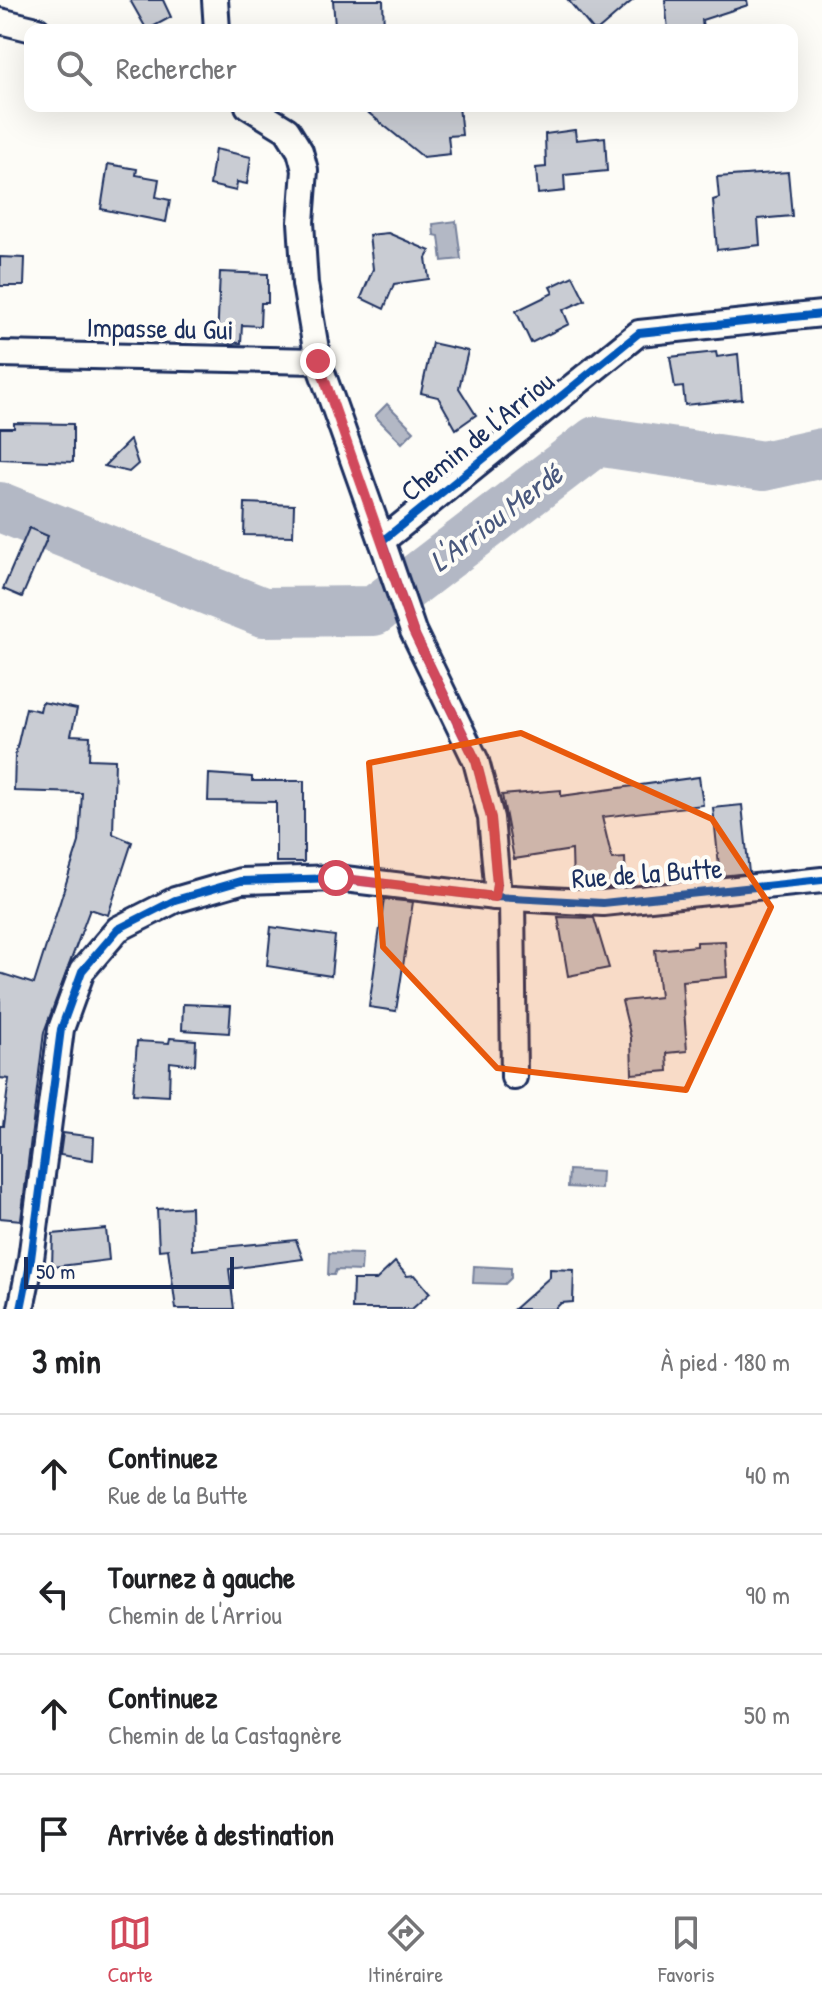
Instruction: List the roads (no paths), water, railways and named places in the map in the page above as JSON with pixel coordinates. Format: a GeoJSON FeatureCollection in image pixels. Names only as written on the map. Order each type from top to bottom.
{"type":"FeatureCollection","features":[{"type":"Feature","properties":{"kind":"street"},"geometry":{"type":"LineString","coordinates":[[215,0],[217,24]]}},
{"type":"Feature","properties":{"kind":"street"},"geometry":{"type":"LineString","coordinates":[[0,21],[24,27]]}},
{"type":"Feature","properties":{"kind":"street"},"geometry":{"type":"LineString","coordinates":[[258,112],[287,130],[300,151],[305,170],[301,222],[305,284],[318,361],[413,631],[476,761],[491,818],[497,884],[504,897],[514,1077]]}},
{"type":"Feature","properties":{"kind":"street","name":"Chemin de l'Arriou"},"geometry":{"type":"LineString","coordinates":[[384,546],[639,333],[822,314]]}},
{"type":"Feature","properties":{"kind":"street","name":"Impasse du Gui"},"geometry":{"type":"LineString","coordinates":[[0,354],[318,361]]}},
{"type":"Feature","properties":{"kind":"street","name":"Rue de la Butte"},"geometry":{"type":"LineString","coordinates":[[21,1309],[31,1259],[61,1029],[82,971],[118,929],[175,900],[241,881],[336,878],[504,897],[603,903],[822,880]]}},
{"type":"Feature","properties":{"kind":"waterway","name":"L'Arriou Merdé"},"geometry":{"type":"LineString","coordinates":[[0,507],[263,612],[374,611],[596,441],[763,466],[822,453]]}}]}
